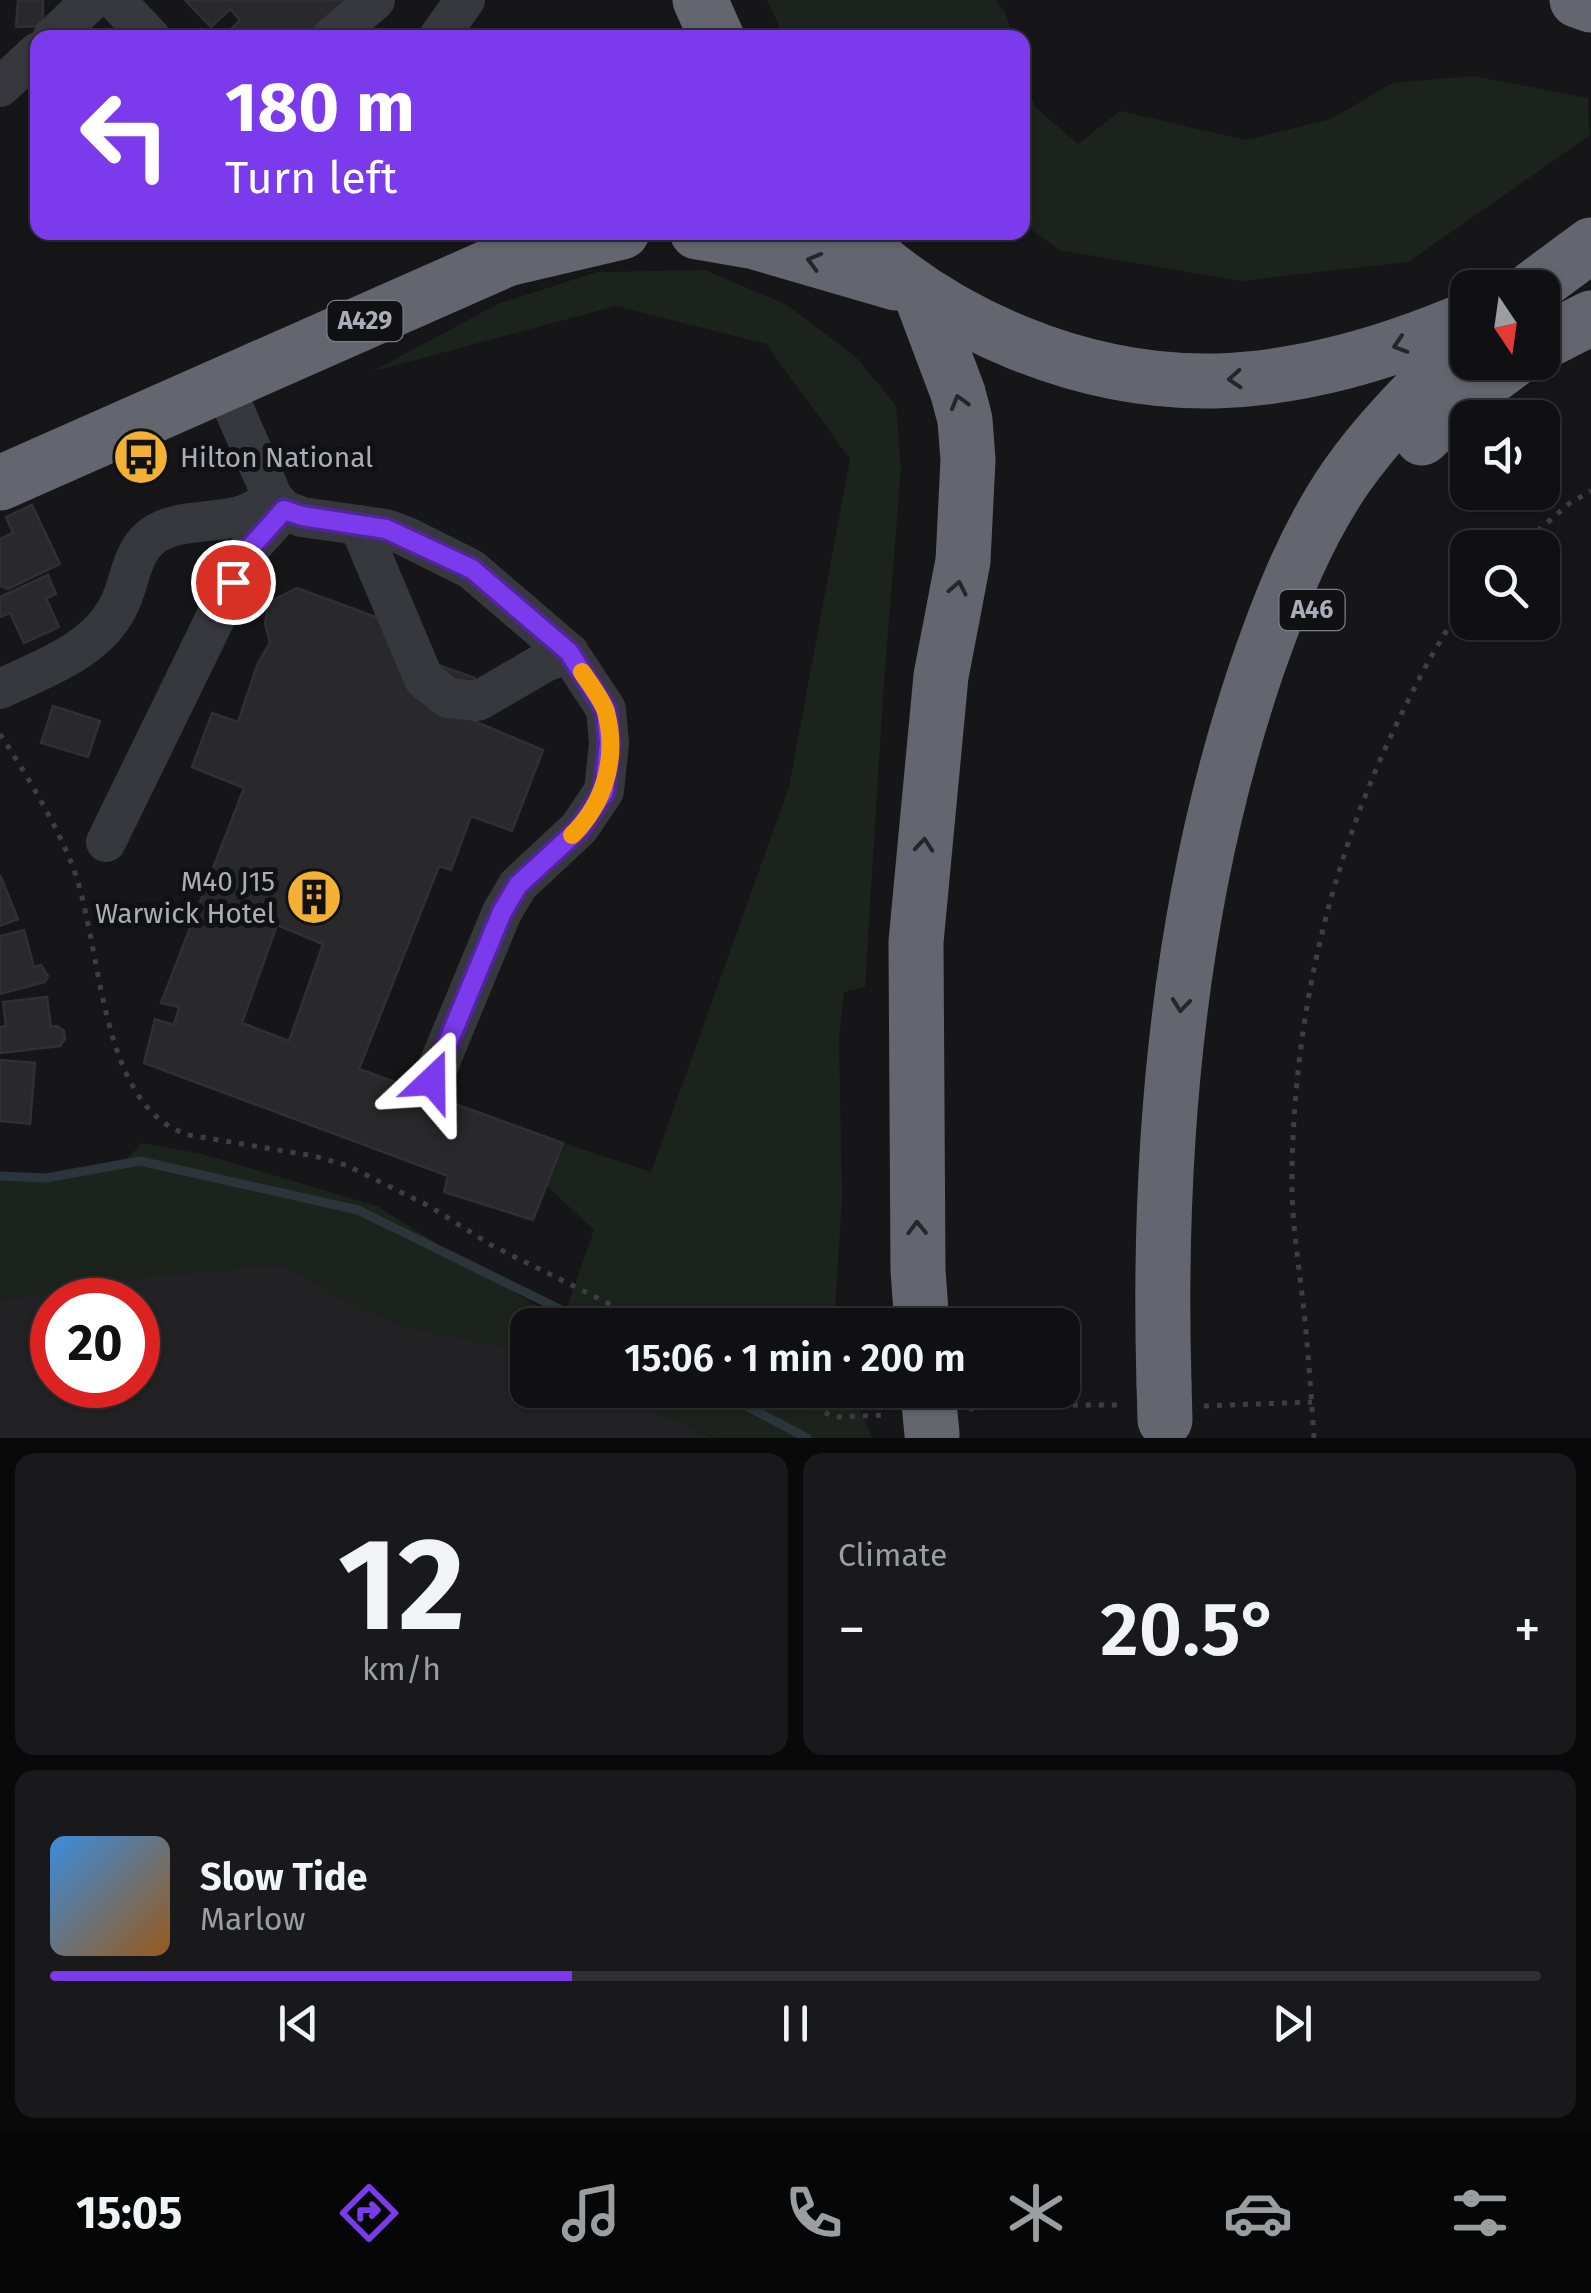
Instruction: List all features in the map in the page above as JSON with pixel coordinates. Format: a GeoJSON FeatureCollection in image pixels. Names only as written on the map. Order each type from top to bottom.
{"type":"FeatureCollection","features":[{"type":"Feature","properties":{"kind":"highway"},"geometry":{"type":"LineString","coordinates":[[1577,0],[1591,5]]}},
{"type":"Feature","properties":{"kind":"highway","name":"A429"},"geometry":{"type":"LineString","coordinates":[[0,483],[524,246],[566,240]]}},
{"type":"Feature","properties":{"kind":"highway"},"geometry":{"type":"LineString","coordinates":[[743,240],[914,288]]}},
{"type":"Feature","properties":{"kind":"highway"},"geometry":{"type":"LineString","coordinates":[[857,240],[914,288],[998,333],[1109,370],[1182,379],[1258,378],[1331,366],[1450,326]]}},
{"type":"Feature","properties":{"kind":"highway"},"geometry":{"type":"LineString","coordinates":[[1560,276],[1591,245]]}},
{"type":"Feature","properties":{"kind":"highway"},"geometry":{"type":"LineString","coordinates":[[914,288],[958,393],[968,460],[963,561],[941,676],[916,942],[921,1308]]}},
{"type":"Feature","properties":{"kind":"highway"},"geometry":{"type":"LineString","coordinates":[[1560,334],[1591,318]]}},
{"type":"Feature","properties":{"kind":"highway","name":"A46"},"geometry":{"type":"LineString","coordinates":[[1164,1410],[1163,1221],[1171,1096],[1195,908],[1215,808],[1235,736],[1296,568],[1345,478],[1386,425],[1450,360]]}},
{"type":"Feature","properties":{"kind":"highway","name":"A46"},"geometry":{"type":"LineString","coordinates":[[1195,908],[1233,846],[1260,746],[1284,677],[1330,568],[1371,500],[1396,468],[1446,414],[1488,380]]}},
{"type":"Feature","properties":{"kind":"street"},"geometry":{"type":"LineString","coordinates":[[60,30],[92,0]]}},
{"type":"Feature","properties":{"kind":"street"},"geometry":{"type":"LineString","coordinates":[[115,0],[143,30]]}},
{"type":"Feature","properties":{"kind":"street"},"geometry":{"type":"LineString","coordinates":[[340,30],[375,0]]}},
{"type":"Feature","properties":{"kind":"street"},"geometry":{"type":"LineString","coordinates":[[444,30],[465,0]]}},
{"type":"Feature","properties":{"kind":"street"},"geometry":{"type":"LineString","coordinates":[[0,88],[30,60]]}},
{"type":"Feature","properties":{"kind":"street"},"geometry":{"type":"LineString","coordinates":[[223,384],[278,504],[302,516],[405,536],[472,569],[569,652],[606,710],[609,743],[604,792],[580,828],[518,885],[502,912],[432,1081]]}},
{"type":"Feature","properties":{"kind":"street"},"geometry":{"type":"LineString","coordinates":[[0,690],[95,638],[118,609],[136,556],[161,530],[278,504]]}},
{"type":"Feature","properties":{"kind":"street"},"geometry":{"type":"LineString","coordinates":[[106,842],[249,549],[278,504]]}},
{"type":"Feature","properties":{"kind":"street"},"geometry":{"type":"LineString","coordinates":[[358,525],[424,679],[448,698],[478,701],[569,652]]}},
{"type":"Feature","properties":{"kind":"path"},"geometry":{"type":"LineString","coordinates":[[1538,530],[1570,502],[1591,491]]}},
{"type":"Feature","properties":{"kind":"path"},"geometry":{"type":"LineString","coordinates":[[1314,1438],[1292,1173],[1298,1064],[1313,971],[1336,876],[1374,774],[1450,624]]}},
{"type":"Feature","properties":{"kind":"path"},"geometry":{"type":"LineString","coordinates":[[0,734],[72,864],[117,1047],[128,1079],[151,1113],[189,1135],[346,1165],[618,1308]]}},
{"type":"Feature","properties":{"kind":"path"},"geometry":{"type":"LineString","coordinates":[[815,1408],[834,1417],[1022,1404],[1164,1410],[1312,1402]]}},
{"type":"Feature","properties":{"kind":"shaded area"},"geometry":{"type":"Polygon","coordinates":[[[767,0],[995,0],[1004,10],[1011,30],[781,30],[767,0]]]}},
{"type":"Feature","properties":{"kind":"shaded area"},"geometry":{"type":"Polygon","coordinates":[[[1473,76],[1588,98],[1589,136],[1408,262],[1240,281],[1059,250],[1030,228],[1030,92],[1035,107],[1078,144],[1120,111],[1246,140],[1331,119],[1392,83],[1473,76]]]}},
{"type":"Feature","properties":{"kind":"shaded area"},"geometry":{"type":"Polygon","coordinates":[[[705,270],[787,305],[858,359],[896,406],[901,468],[865,987],[844,992],[839,1039],[842,1199],[835,1308],[567,1308],[594,1230],[546,1185],[563,1143],[651,1172],[789,787],[850,459],[766,344],[616,306],[371,372],[498,304],[597,272],[705,270]]]}},
{"type":"Feature","properties":{"kind":"shaded area"},"geometry":{"type":"Polygon","coordinates":[[[142,1143],[202,1154],[377,1206],[540,1308],[510,1308],[510,1349],[401,1326],[335,1295],[282,1264],[131,1278],[30,1278],[30,1295],[0,1301],[0,1176],[46,1178],[119,1167],[142,1143]]]}},
{"type":"Feature","properties":{"kind":"shaded area"},"geometry":{"type":"Polygon","coordinates":[[[282,1264],[335,1295],[401,1326],[510,1349],[510,1408],[647,1408],[715,1438],[0,1438],[0,1301],[30,1295],[30,1408],[160,1408],[160,1278],[131,1278],[282,1264]]]}},
{"type":"Feature","properties":{"kind":"shaded area"},"geometry":{"type":"Polygon","coordinates":[[[647,1408],[859,1408],[873,1438],[716,1438],[647,1408]]]}},
{"type":"Feature","properties":{"kind":"building"},"geometry":{"type":"Polygon","coordinates":[[[18,0],[43,0],[43,26],[16,27],[18,0]]]}},
{"type":"Feature","properties":{"kind":"building"},"geometry":{"type":"Polygon","coordinates":[[[185,0],[355,0],[324,30],[232,30],[240,20],[230,9],[211,27],[185,0]]]}},
{"type":"Feature","properties":{"kind":"building"},"geometry":{"type":"Polygon","coordinates":[[[32,505],[60,564],[8,589],[0,586],[0,539],[13,533],[6,517],[32,505]]]}},
{"type":"Feature","properties":{"kind":"building"},"geometry":{"type":"Polygon","coordinates":[[[48,575],[56,594],[46,598],[59,627],[24,643],[10,613],[0,617],[0,597],[48,575]]]}},
{"type":"Feature","properties":{"kind":"building","name":"M40 J15 Warwick Hotel"},"geometry":{"type":"Polygon","coordinates":[[[297,588],[384,620],[430,709],[441,666],[475,678],[462,716],[543,750],[512,831],[471,816],[451,870],[439,866],[359,1069],[563,1143],[533,1220],[444,1192],[448,1176],[144,1063],[155,1019],[174,1025],[179,1007],[161,1003],[244,788],[192,767],[212,713],[238,722],[258,663],[270,643],[265,623],[269,602],[297,588]],[[277,925],[242,1023],[289,1041],[323,944],[277,925]]]}},
{"type":"Feature","properties":{"kind":"building"},"geometry":{"type":"Polygon","coordinates":[[[53,706],[100,721],[88,757],[41,743],[53,706]]]}},
{"type":"Feature","properties":{"kind":"building"},"geometry":{"type":"Polygon","coordinates":[[[0,875],[18,919],[0,926],[0,875]]]}},
{"type":"Feature","properties":{"kind":"building"},"geometry":{"type":"Polygon","coordinates":[[[24,930],[34,967],[41,965],[48,976],[45,982],[0,994],[0,936],[24,930]]]}},
{"type":"Feature","properties":{"kind":"building"},"geometry":{"type":"Polygon","coordinates":[[[47,997],[51,1027],[64,1031],[65,1039],[60,1046],[0,1053],[0,1027],[6,1026],[3,1002],[47,997]]]}},
{"type":"Feature","properties":{"kind":"building"},"geometry":{"type":"Polygon","coordinates":[[[0,1060],[35,1063],[30,1124],[0,1121],[0,1060]]]}},
{"type":"Feature","properties":{"kind":"waterway"},"geometry":{"type":"LineString","coordinates":[[0,1176],[46,1178],[140,1161],[358,1210],[557,1308]]}},
{"type":"Feature","properties":{"kind":"waterway"},"geometry":{"type":"LineString","coordinates":[[750,1408],[807,1438]]}},
{"type":"Feature","properties":{"kind":"slow traffic"},"geometry":{"type":"LineString","coordinates":[[572,835],[604,792],[608,764],[606,710],[582,672]]}},
{"type":"Feature","properties":{"kind":"place","name":"Hilton National"},"geometry":{"type":"Point","coordinates":[141,457]}},
{"type":"Feature","properties":{"kind":"place","name":"M40 J15 Warwick Hotel"},"geometry":{"type":"Point","coordinates":[314,897]}},
{"type":"Feature","properties":{"kind":"route"},"geometry":{"type":"LineString","coordinates":[[233,582],[249,549],[284,510],[386,529],[472,569],[569,652],[606,710],[609,743],[604,792],[580,828],[518,885],[502,912],[432,1081]]}}]}
